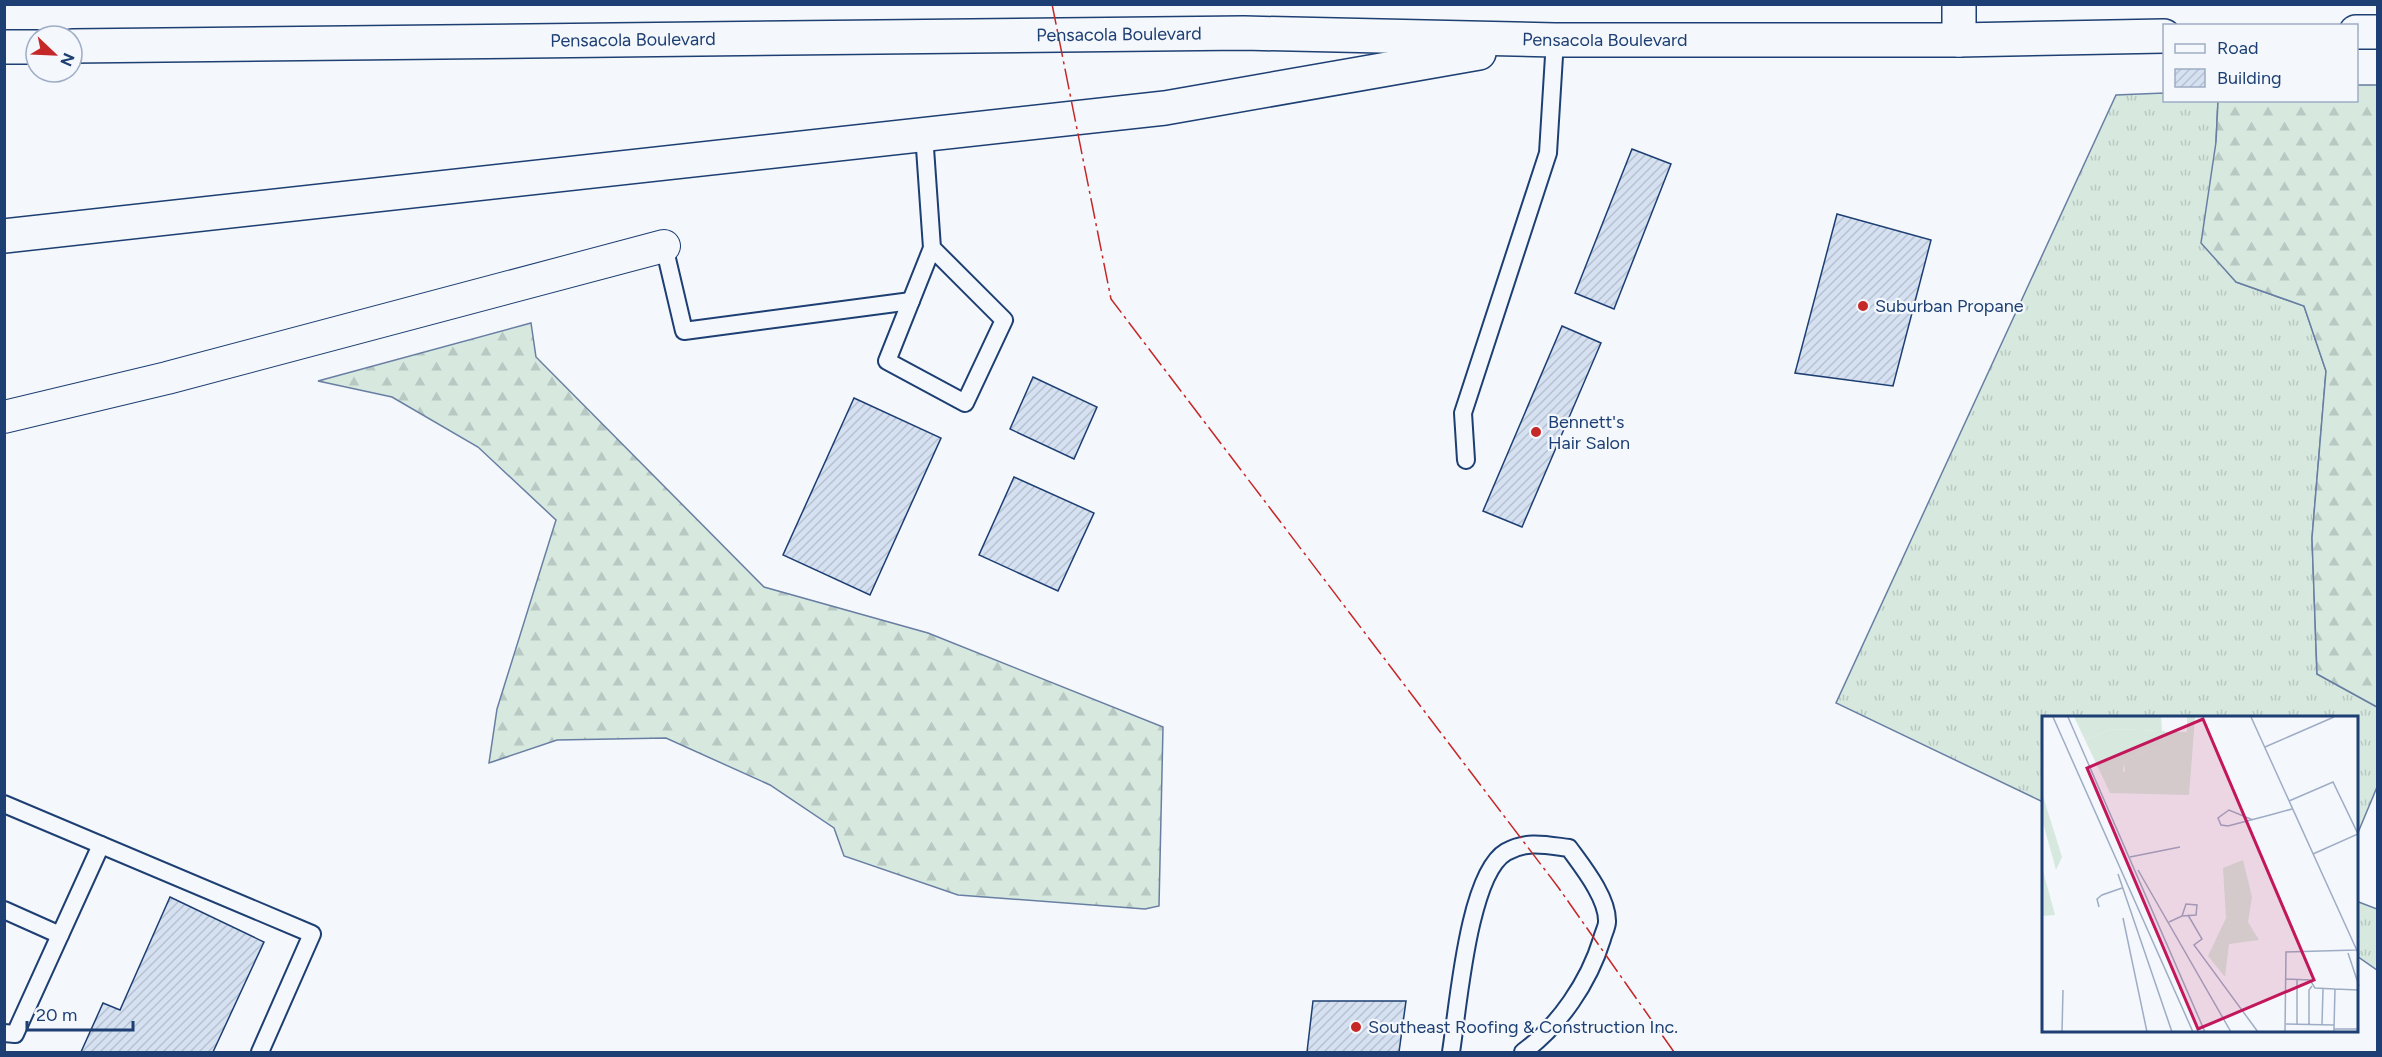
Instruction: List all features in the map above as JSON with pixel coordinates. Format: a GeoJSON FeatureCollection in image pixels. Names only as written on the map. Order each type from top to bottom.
{"type":"FeatureCollection","features":[{"type":"Feature","properties":{"kind":"highway"},"geometry":{"type":"LineString","coordinates":[[1959,4],[1959,40]]}},
{"type":"Feature","properties":{"kind":"highway"},"geometry":{"type":"LineString","coordinates":[[2358,32],[2378,32]]}},
{"type":"Feature","properties":{"kind":"highway","name":"Pensacola Boulevard"},"geometry":{"type":"LineString","coordinates":[[84,46],[1244,33],[1555,40],[1959,40],[2163,36]]}},
{"type":"Feature","properties":{"kind":"highway"},"geometry":{"type":"LineString","coordinates":[[4,236],[1165,108],[1555,40]]}},
{"type":"Feature","properties":{"kind":"highway"},"geometry":{"type":"LineString","coordinates":[[4,47],[24,47]]}},
{"type":"Feature","properties":{"kind":"street"},"geometry":{"type":"LineString","coordinates":[[4,417],[167,378],[664,246]]}},
{"type":"Feature","properties":{"kind":"lane"},"geometry":{"type":"LineString","coordinates":[[1466,460],[1462,413],[1548,153],[1555,40]]}},
{"type":"Feature","properties":{"kind":"lane"},"geometry":{"type":"LineString","coordinates":[[924,134],[932,248],[887,362],[965,403],[1004,320],[932,248]]}},
{"type":"Feature","properties":{"kind":"lane"},"geometry":{"type":"LineString","coordinates":[[664,246],[684,331],[911,301]]}},
{"type":"Feature","properties":{"kind":"lane"},"geometry":{"type":"LineString","coordinates":[[4,804],[312,934],[260,1053]]}},
{"type":"Feature","properties":{"kind":"lane"},"geometry":{"type":"LineString","coordinates":[[1451,1053],[1475,902],[1489,871],[1505,852],[1531,842],[1569,848],[1596,887],[1607,921],[1595,961],[1576,995],[1537,1042],[1523,1053]]}},
{"type":"Feature","properties":{"kind":"lane"},"geometry":{"type":"LineString","coordinates":[[4,1034],[15,1034],[101,845]]}},
{"type":"Feature","properties":{"kind":"lane"},"geometry":{"type":"LineString","coordinates":[[4,910],[60,935]]}},
{"type":"Feature","properties":{"kind":"green space"},"geometry":{"type":"Polygon","coordinates":[[[2358,85],[2378,85],[2377,707],[2317,674],[2312,538],[2326,371],[2304,306],[2236,282],[2201,243],[2216,142],[2218,102],[2358,102],[2358,85]]]}},
{"type":"Feature","properties":{"kind":"green space"},"geometry":{"type":"Polygon","coordinates":[[[2163,93],[2163,102],[2218,102],[2216,142],[2236,282],[2304,306],[2326,371],[2312,538],[2317,674],[2377,707],[2377,787],[2358,833],[2358,716],[2042,716],[2042,802],[1836,703],[2116,95],[2163,93]]]}},
{"type":"Feature","properties":{"kind":"green space"},"geometry":{"type":"Polygon","coordinates":[[[531,323],[536,357],[764,587],[928,633],[1163,727],[1159,906],[1145,909],[958,895],[844,856],[834,828],[770,785],[666,738],[557,740],[489,763],[497,709],[556,520],[478,447],[392,397],[318,381],[531,323]]]}},
{"type":"Feature","properties":{"kind":"green space"},"geometry":{"type":"Polygon","coordinates":[[[2358,902],[2377,909],[2377,970],[2358,957],[2358,902]]]}},
{"type":"Feature","properties":{"kind":"building"},"geometry":{"type":"Polygon","coordinates":[[[1632,149],[1671,164],[1614,309],[1575,293],[1632,149]]]}},
{"type":"Feature","properties":{"kind":"building","name":"Suburban Propane"},"geometry":{"type":"Polygon","coordinates":[[[1837,214],[1931,240],[1893,386],[1795,373],[1837,214]]]}},
{"type":"Feature","properties":{"kind":"building"},"geometry":{"type":"Polygon","coordinates":[[[1562,326],[1601,343],[1522,527],[1483,511],[1562,326]]]}},
{"type":"Feature","properties":{"kind":"building"},"geometry":{"type":"Polygon","coordinates":[[[1033,377],[1097,407],[1074,459],[1010,429],[1033,377]]]}},
{"type":"Feature","properties":{"kind":"building"},"geometry":{"type":"Polygon","coordinates":[[[854,398],[941,438],[870,595],[783,555],[854,398]]]}},
{"type":"Feature","properties":{"kind":"building"},"geometry":{"type":"Polygon","coordinates":[[[1014,477],[1094,513],[1058,591],[979,555],[1014,477]]]}},
{"type":"Feature","properties":{"kind":"building"},"geometry":{"type":"Polygon","coordinates":[[[170,897],[264,942],[213,1052],[81,1052],[103,1003],[120,1010],[170,897]]]}},
{"type":"Feature","properties":{"kind":"building","name":"Southeast Roofing & Construction Inc."},"geometry":{"type":"Polygon","coordinates":[[[1313,1001],[1406,1001],[1399,1052],[1307,1052],[1313,1001]]]}},
{"type":"Feature","properties":{"kind":"power"},"geometry":{"type":"LineString","coordinates":[[1052,4],[1111,299],[1558,887],[1674,1052]]}},
{"type":"Feature","properties":{"kind":"place","name":"Suburban Propane"},"geometry":{"type":"Point","coordinates":[1863,306]}},
{"type":"Feature","properties":{"kind":"place","name":"Bennett's Hair Salon"},"geometry":{"type":"Point","coordinates":[1536,432]}},
{"type":"Feature","properties":{"kind":"place","name":"Southeast Roofing & Construction Inc."},"geometry":{"type":"Point","coordinates":[1356,1027]}}]}
